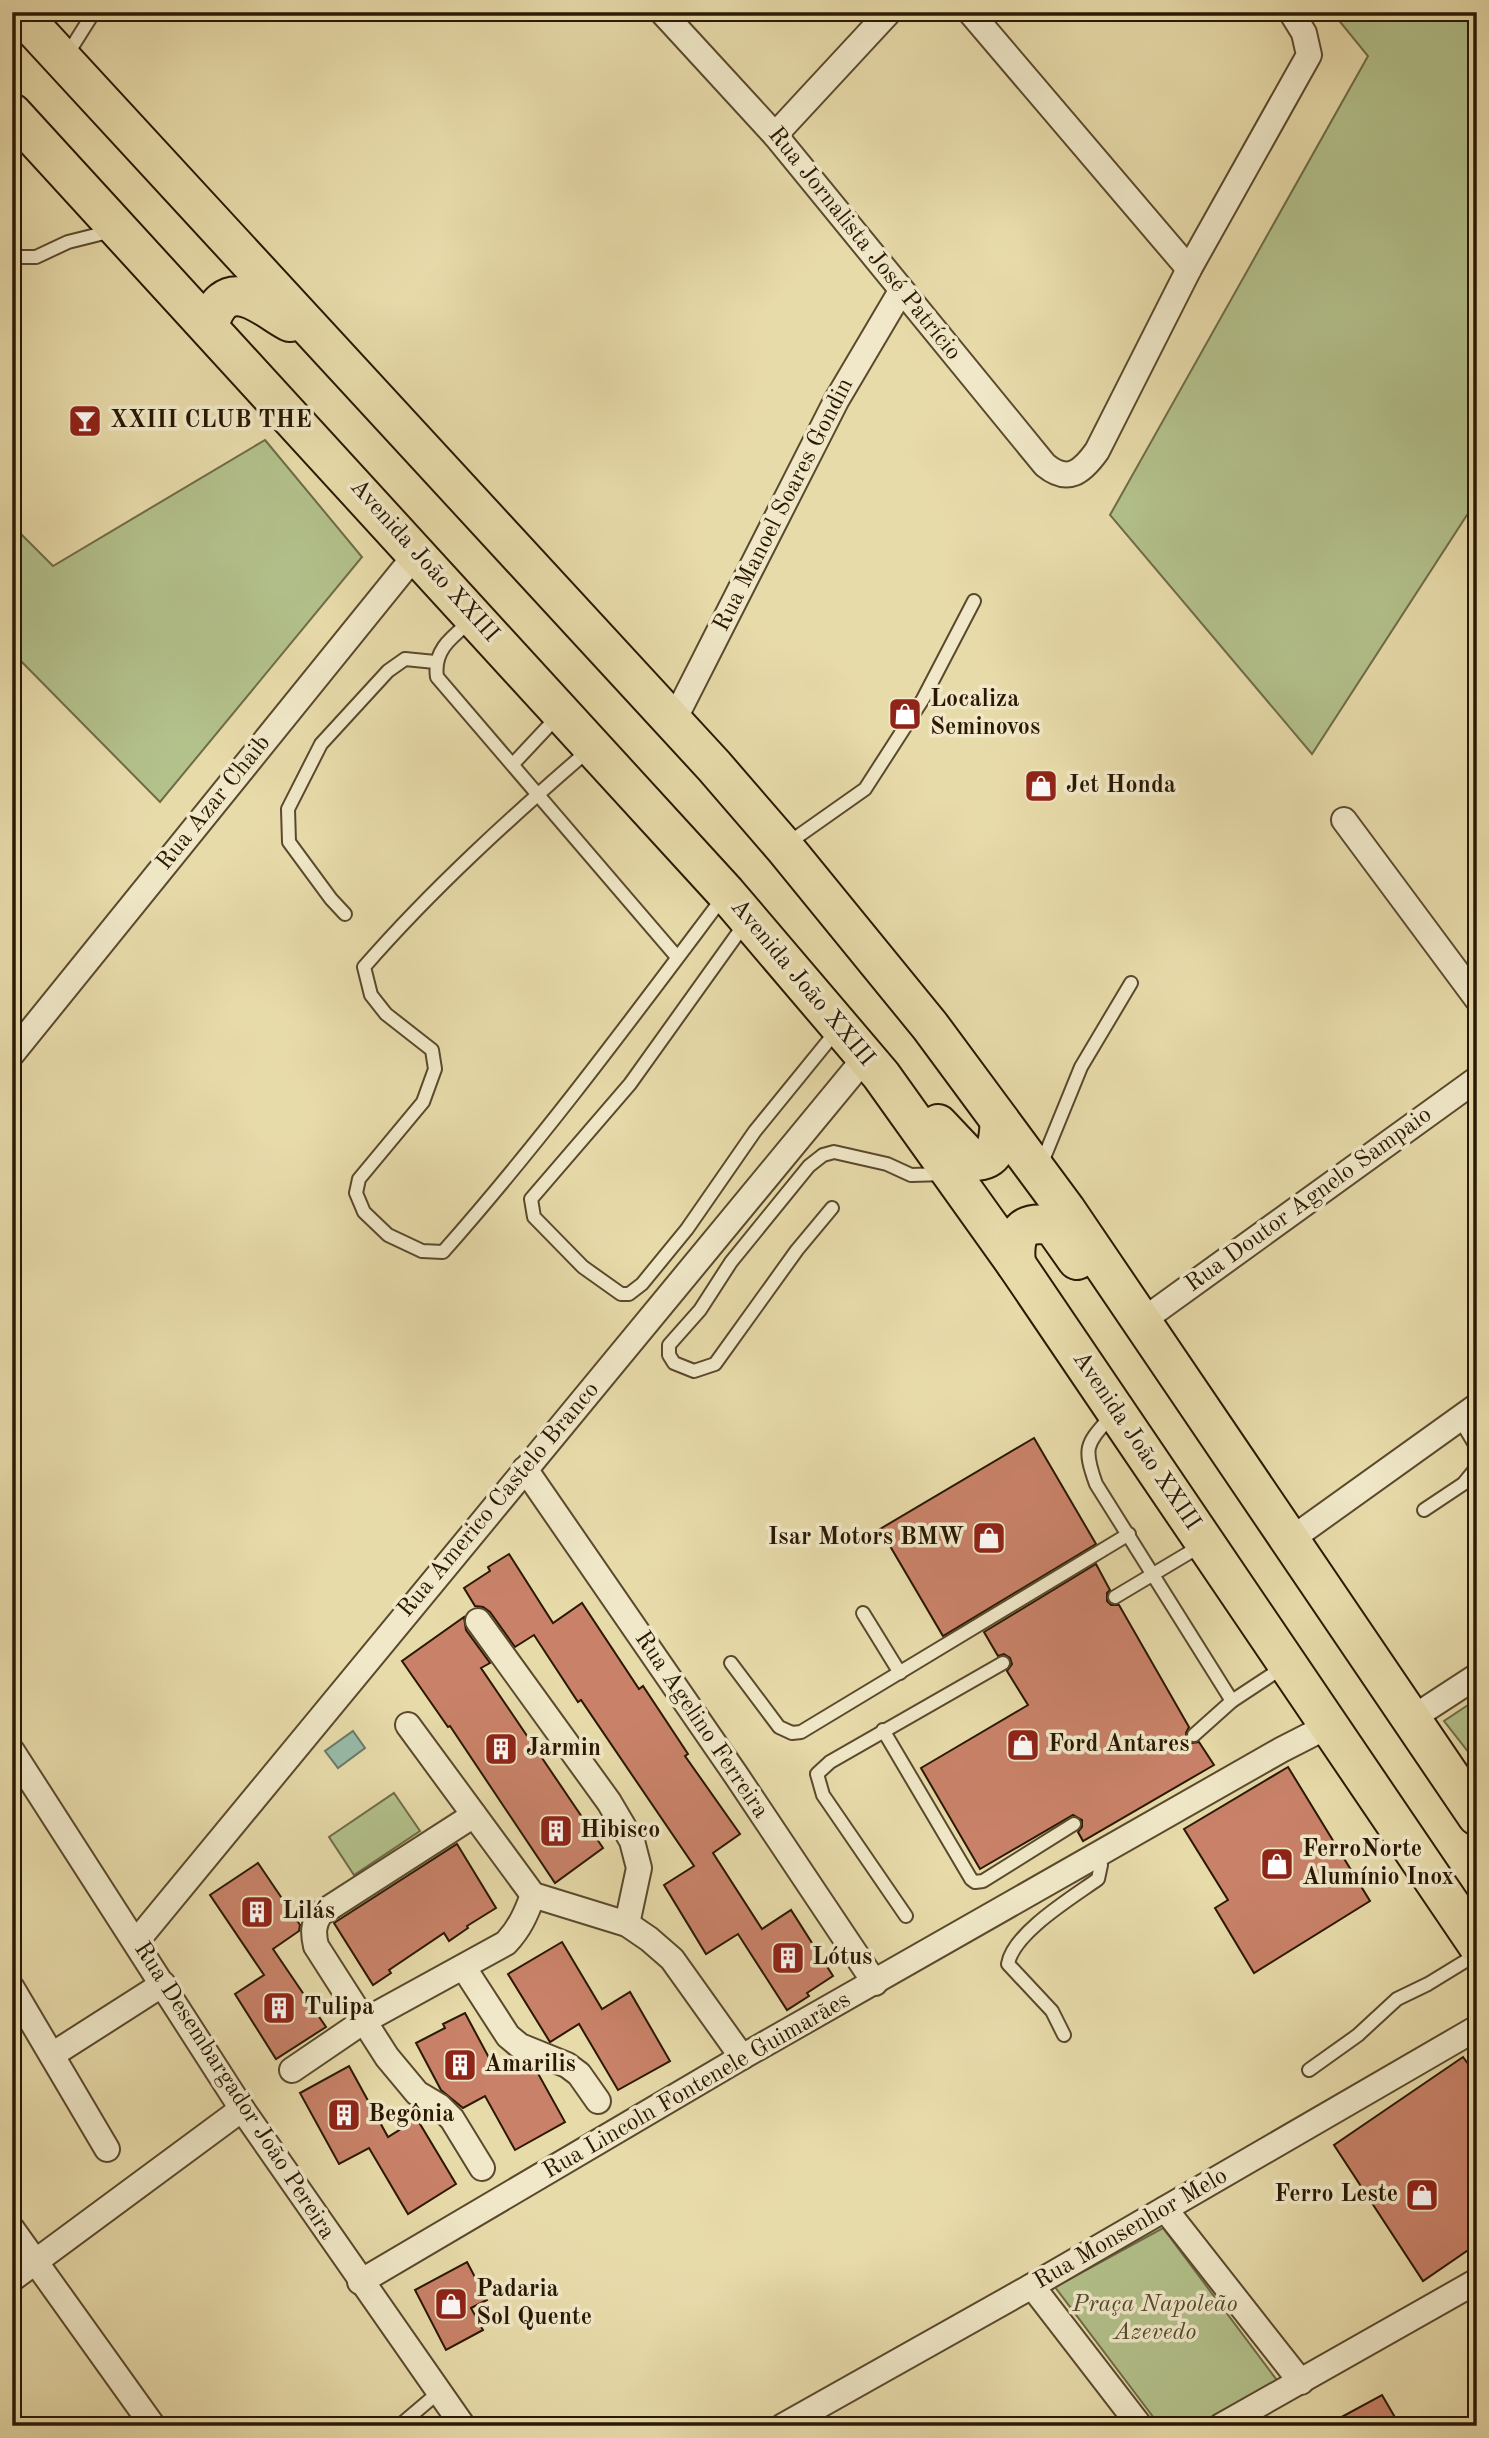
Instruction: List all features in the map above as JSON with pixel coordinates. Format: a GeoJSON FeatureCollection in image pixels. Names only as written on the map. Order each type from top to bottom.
{"type":"FeatureCollection","features":[{"type":"Feature","properties":{"kind":"main road"},"geometry":{"type":"LineString","coordinates":[[19,12],[673,722],[783,846],[930,1026],[1038,1171],[1142,1321],[1477,1816]]}},
{"type":"Feature","properties":{"kind":"main road","name":"Avenida João XXIII"},"geometry":{"type":"LineString","coordinates":[[12,113],[562,712],[737,906],[873,1067],[1016,1264],[1477,1944]]}},
{"type":"Feature","properties":{"kind":"main road"},"geometry":{"type":"LineString","coordinates":[[208,325],[222,301],[232,296],[241,296],[314,334]]}},
{"type":"Feature","properties":{"kind":"main road"},"geometry":{"type":"LineString","coordinates":[[873,1067],[940,1125],[958,1148],[973,1161],[984,1161],[993,1153],[998,1143],[1000,1121]]}},
{"type":"Feature","properties":{"kind":"main road"},"geometry":{"type":"LineString","coordinates":[[1016,1264],[1014,1247],[1018,1233],[1027,1226],[1039,1223],[1052,1226],[1085,1272],[1104,1293],[1142,1321]]}},
{"type":"Feature","properties":{"kind":"street","name":"Rua Jornalista José Patrício"},"geometry":{"type":"LineString","coordinates":[[662,12],[775,135],[1045,465],[1054,472],[1064,474],[1083,469],[1097,451],[1189,269]]}},
{"type":"Feature","properties":{"kind":"street"},"geometry":{"type":"LineString","coordinates":[[775,135],[889,12]]}},
{"type":"Feature","properties":{"kind":"street"},"geometry":{"type":"LineString","coordinates":[[970,12],[1189,269],[1309,55],[1304,33],[1291,12]]}},
{"type":"Feature","properties":{"kind":"street","name":"Rua Manoel Soares Gondin"},"geometry":{"type":"LineString","coordinates":[[673,722],[836,401],[901,291]]}},
{"type":"Feature","properties":{"kind":"street","name":"Rua Azar Chaib"},"geometry":{"type":"LineString","coordinates":[[12,1054],[417,553]]}},
{"type":"Feature","properties":{"kind":"street"},"geometry":{"type":"LineString","coordinates":[[1344,820],[1477,999]]}},
{"type":"Feature","properties":{"kind":"street","name":"Rua Americo Castelo Branco"},"geometry":{"type":"LineString","coordinates":[[136,1942],[524,1468],[873,1067]]}},
{"type":"Feature","properties":{"kind":"street","name":"Rua Doutor Agnelo Sampaio"},"geometry":{"type":"LineString","coordinates":[[1142,1321],[1477,1079]]}},
{"type":"Feature","properties":{"kind":"street"},"geometry":{"type":"LineString","coordinates":[[1290,1540],[1468,1412]]}},
{"type":"Feature","properties":{"kind":"street","name":"Rua Agelino Ferreira"},"geometry":{"type":"LineString","coordinates":[[524,1468],[736,1774],[875,1983]]}},
{"type":"Feature","properties":{"kind":"street"},"geometry":{"type":"LineString","coordinates":[[478,1621],[608,1802],[632,1841],[639,1868],[627,1924]]}},
{"type":"Feature","properties":{"kind":"street"},"geometry":{"type":"LineString","coordinates":[[1410,1719],[1477,1676]]}},
{"type":"Feature","properties":{"kind":"street"},"geometry":{"type":"LineString","coordinates":[[408,1725],[533,1895],[627,1924],[672,1959],[742,2057]]}},
{"type":"Feature","properties":{"kind":"street","name":"Rua Lincoln Fontenele Guimarães"},"geometry":{"type":"LineString","coordinates":[[360,2282],[742,2057],[1281,1749],[1328,1726]]}},
{"type":"Feature","properties":{"kind":"street","name":"Rua Desembargador João Pereira"},"geometry":{"type":"LineString","coordinates":[[13,1753],[242,2109],[360,2282],[463,2426]]}},
{"type":"Feature","properties":{"kind":"street"},"geometry":{"type":"LineString","coordinates":[[474,1815],[320,1914],[313,1932],[316,1946],[404,2080],[452,2119],[482,2168]]}},
{"type":"Feature","properties":{"kind":"street"},"geometry":{"type":"LineString","coordinates":[[292,2070],[364,2021],[464,1968],[506,1942],[516,1933],[525,1918],[533,1895]]}},
{"type":"Feature","properties":{"kind":"street"},"geometry":{"type":"LineString","coordinates":[[464,1968],[508,2036],[520,2046],[567,2064],[579,2074],[598,2101]]}},
{"type":"Feature","properties":{"kind":"street"},"geometry":{"type":"LineString","coordinates":[[52,2055],[163,1984]]}},
{"type":"Feature","properties":{"kind":"street"},"geometry":{"type":"LineString","coordinates":[[12,1988],[107,2149]]}},
{"type":"Feature","properties":{"kind":"street","name":"Rua Monsenhor Melo"},"geometry":{"type":"LineString","coordinates":[[783,2426],[1032,2286],[1477,2028]]}},
{"type":"Feature","properties":{"kind":"street"},"geometry":{"type":"LineString","coordinates":[[12,2279],[242,2109]]}},
{"type":"Feature","properties":{"kind":"street"},"geometry":{"type":"LineString","coordinates":[[1165,2209],[1301,2382]]}},
{"type":"Feature","properties":{"kind":"street"},"geometry":{"type":"LineString","coordinates":[[12,2229],[153,2426]]}},
{"type":"Feature","properties":{"kind":"street"},"geometry":{"type":"LineString","coordinates":[[1221,2426],[1477,2281]]}},
{"type":"Feature","properties":{"kind":"street"},"geometry":{"type":"LineString","coordinates":[[1032,2286],[1140,2426]]}},
{"type":"Feature","properties":{"kind":"lane"},"geometry":{"type":"LineString","coordinates":[[63,61],[94,12]]}},
{"type":"Feature","properties":{"kind":"lane"},"geometry":{"type":"LineString","coordinates":[[12,257],[36,257],[68,242],[120,230]]}},
{"type":"Feature","properties":{"kind":"lane"},"geometry":{"type":"LineString","coordinates":[[783,846],[865,789],[923,699],[974,601]]}},
{"type":"Feature","properties":{"kind":"lane"},"geometry":{"type":"LineString","coordinates":[[475,617],[448,641],[435,662],[437,677],[677,957]]}},
{"type":"Feature","properties":{"kind":"lane"},"geometry":{"type":"LineString","coordinates":[[345,914],[289,842],[288,809],[321,744],[388,671],[405,659],[435,662]]}},
{"type":"Feature","properties":{"kind":"lane"},"geometry":{"type":"LineString","coordinates":[[513,764],[562,712]]}},
{"type":"Feature","properties":{"kind":"lane"},"geometry":{"type":"LineString","coordinates":[[593,747],[537,795],[406,919],[364,967],[371,995],[386,1014],[432,1050],[435,1069],[423,1102],[359,1179],[355,1193],[364,1212],[388,1235],[422,1251],[443,1252],[479,1211],[635,1015],[677,957],[737,906]]}},
{"type":"Feature","properties":{"kind":"lane"},"geometry":{"type":"LineString","coordinates":[[737,906],[630,1084],[531,1199],[534,1217],[583,1267],[621,1294],[629,1294],[642,1284],[687,1229],[755,1131],[840,1028]]}},
{"type":"Feature","properties":{"kind":"lane"},"geometry":{"type":"LineString","coordinates":[[1038,1171],[1081,1067],[1131,983]]}},
{"type":"Feature","properties":{"kind":"lane"},"geometry":{"type":"LineString","coordinates":[[832,1208],[797,1250],[715,1364],[694,1371],[674,1363],[668,1355],[669,1345],[700,1310],[731,1262],[765,1220],[809,1166],[823,1155],[834,1152],[887,1164],[911,1174],[952,1174]]}},
{"type":"Feature","properties":{"kind":"lane"},"geometry":{"type":"LineString","coordinates":[[1115,1411],[1093,1436],[1087,1452],[1096,1484],[1232,1701]]}},
{"type":"Feature","properties":{"kind":"lane"},"geometry":{"type":"LineString","coordinates":[[1468,1412],[1477,1448]]}},
{"type":"Feature","properties":{"kind":"lane"},"geometry":{"type":"LineString","coordinates":[[1424,1510],[1463,1484],[1477,1467]]}},
{"type":"Feature","properties":{"kind":"lane"},"geometry":{"type":"LineString","coordinates":[[731,1663],[779,1727],[792,1733],[801,1732],[1129,1534]]}},
{"type":"Feature","properties":{"kind":"lane"},"geometry":{"type":"LineString","coordinates":[[1115,1597],[1206,1543]]}},
{"type":"Feature","properties":{"kind":"lane"},"geometry":{"type":"LineString","coordinates":[[863,1613],[900,1673]]}},
{"type":"Feature","properties":{"kind":"lane"},"geometry":{"type":"LineString","coordinates":[[906,1916],[823,1795],[817,1774],[830,1762],[883,1730],[1003,1663]]}},
{"type":"Feature","properties":{"kind":"lane"},"geometry":{"type":"LineString","coordinates":[[1194,1735],[1232,1701],[1289,1664]]}},
{"type":"Feature","properties":{"kind":"lane"},"geometry":{"type":"LineString","coordinates":[[883,1730],[975,1882],[983,1881],[1074,1824]]}},
{"type":"Feature","properties":{"kind":"lane"},"geometry":{"type":"LineString","coordinates":[[1064,2035],[1052,2011],[1008,1964],[1010,1953],[1027,1933],[1098,1879],[1101,1865],[1096,1856]]}},
{"type":"Feature","properties":{"kind":"lane"},"geometry":{"type":"LineString","coordinates":[[1309,2070],[1358,2035],[1397,1999],[1428,1984],[1477,1954]]}},
{"type":"Feature","properties":{"kind":"lane"},"geometry":{"type":"LineString","coordinates":[[399,2426],[439,2392]]}},
{"type":"Feature","properties":{"kind":"green space"},"geometry":{"type":"Polygon","coordinates":[[[1332,12],[1477,12],[1477,514],[1467,515],[1312,754],[1110,515],[1368,56],[1332,12]]]}},
{"type":"Feature","properties":{"kind":"green space"},"geometry":{"type":"Polygon","coordinates":[[[265,440],[362,557],[160,802],[12,652],[12,525],[53,566],[265,440]]]}},
{"type":"Feature","properties":{"kind":"green space"},"geometry":{"type":"Polygon","coordinates":[[[1477,1699],[1477,1763],[1444,1721],[1477,1699]]]}},
{"type":"Feature","properties":{"kind":"green space"},"geometry":{"type":"Polygon","coordinates":[[[394,1793],[420,1831],[354,1875],[329,1837],[394,1793]]]}},
{"type":"Feature","properties":{"kind":"green space","name":"Praça Napoleão Azevedo"},"geometry":{"type":"Polygon","coordinates":[[[1163,2228],[1279,2383],[1203,2426],[1160,2426],[1055,2287],[1163,2228]]]}},
{"type":"Feature","properties":{"kind":"shaded area"},"geometry":{"type":"Polygon","coordinates":[[[353,1731],[365,1748],[338,1768],[325,1751],[353,1731]]]}},
{"type":"Feature","properties":{"kind":"building","name":"Isar Motors BMW"},"geometry":{"type":"Polygon","coordinates":[[[1034,1438],[1096,1544],[943,1636],[880,1529],[1034,1438]]]}},
{"type":"Feature","properties":{"kind":"building"},"geometry":{"type":"Polygon","coordinates":[[[509,1554],[553,1623],[582,1603],[639,1689],[643,1686],[688,1754],[685,1756],[740,1834],[713,1853],[762,1929],[791,1910],[833,1976],[807,1993],[809,1996],[787,2010],[738,1934],[706,1954],[664,1885],[694,1866],[534,1635],[515,1647],[490,1612],[475,1606],[464,1588],[490,1571],[488,1567],[509,1554]]]}},
{"type":"Feature","properties":{"kind":"building"},"geometry":{"type":"Polygon","coordinates":[[[1096,1564],[1110,1590],[1107,1593],[1107,1601],[1111,1605],[1119,1605],[1189,1727],[1187,1740],[1192,1743],[1199,1742],[1214,1765],[1083,1841],[1078,1832],[1082,1827],[1082,1820],[1073,1815],[980,1869],[921,1768],[1028,1705],[1007,1671],[1012,1664],[1010,1658],[1004,1654],[998,1656],[984,1632],[1096,1564]]]}},
{"type":"Feature","properties":{"kind":"building"},"geometry":{"type":"Polygon","coordinates":[[[464,1617],[466,1630],[490,1663],[481,1668],[603,1848],[555,1883],[450,1726],[448,1727],[402,1661],[464,1617]]]}},
{"type":"Feature","properties":{"kind":"building","name":"FerroNorte Alumínio Inox"},"geometry":{"type":"Polygon","coordinates":[[[1288,1767],[1370,1901],[1254,1973],[1215,1908],[1228,1900],[1184,1829],[1288,1767]]]}},
{"type":"Feature","properties":{"kind":"building"},"geometry":{"type":"Polygon","coordinates":[[[457,1844],[496,1908],[449,1941],[444,1933],[389,1970],[391,1973],[373,1985],[334,1923],[457,1844]]]}},
{"type":"Feature","properties":{"kind":"building"},"geometry":{"type":"Polygon","coordinates":[[[258,1863],[300,1925],[299,1931],[273,1949],[326,2027],[276,2059],[235,1994],[264,1975],[210,1895],[258,1863]]]}},
{"type":"Feature","properties":{"kind":"building"},"geometry":{"type":"Polygon","coordinates":[[[562,1942],[602,2009],[630,1992],[670,2061],[618,2090],[579,2024],[550,2042],[508,1974],[562,1942]]]}},
{"type":"Feature","properties":{"kind":"building"},"geometry":{"type":"Polygon","coordinates":[[[465,2013],[495,2069],[513,2059],[535,2068],[565,2122],[515,2150],[485,2096],[463,2108],[441,2090],[416,2043],[445,2028],[443,2024],[465,2013]]]}},
{"type":"Feature","properties":{"kind":"building","name":"Ferro Leste"},"geometry":{"type":"Polygon","coordinates":[[[1463,2057],[1477,2076],[1477,2244],[1423,2281],[1334,2145],[1463,2057]]]}},
{"type":"Feature","properties":{"kind":"building"},"geometry":{"type":"Polygon","coordinates":[[[349,2066],[388,2137],[417,2119],[456,2184],[408,2214],[369,2148],[339,2164],[300,2093],[349,2066]]]}},
{"type":"Feature","properties":{"kind":"building","name":"Padaria Sol Quente"},"geometry":{"type":"Polygon","coordinates":[[[467,2262],[487,2300],[471,2308],[483,2330],[446,2350],[415,2290],[467,2262]]]}},
{"type":"Feature","properties":{"kind":"building"},"geometry":{"type":"Polygon","coordinates":[[[1382,2395],[1400,2426],[1325,2426],[1382,2395]]]}},
{"type":"Feature","properties":{"kind":"place","name":"XXIII CLUB THE"},"geometry":{"type":"Point","coordinates":[85,421]}},
{"type":"Feature","properties":{"kind":"place","name":"Localiza Seminovos"},"geometry":{"type":"Point","coordinates":[905,714]}},
{"type":"Feature","properties":{"kind":"place","name":"Jet Honda"},"geometry":{"type":"Point","coordinates":[1041,786]}},
{"type":"Feature","properties":{"kind":"place","name":"Isar Motors BMW"},"geometry":{"type":"Point","coordinates":[989,1538]}},
{"type":"Feature","properties":{"kind":"place","name":"Ford Antares"},"geometry":{"type":"Point","coordinates":[1023,1745]}},
{"type":"Feature","properties":{"kind":"place","name":"Jarmin"},"geometry":{"type":"Point","coordinates":[501,1749]}},
{"type":"Feature","properties":{"kind":"place","name":"Hibisco"},"geometry":{"type":"Point","coordinates":[556,1831]}},
{"type":"Feature","properties":{"kind":"place","name":"FerroNorte Alumínio Inox"},"geometry":{"type":"Point","coordinates":[1277,1864]}},
{"type":"Feature","properties":{"kind":"place","name":"Lilás"},"geometry":{"type":"Point","coordinates":[257,1912]}},
{"type":"Feature","properties":{"kind":"place","name":"Lótus"},"geometry":{"type":"Point","coordinates":[788,1958]}},
{"type":"Feature","properties":{"kind":"place","name":"Tulipa"},"geometry":{"type":"Point","coordinates":[279,2008]}},
{"type":"Feature","properties":{"kind":"place","name":"Amarilis"},"geometry":{"type":"Point","coordinates":[460,2065]}},
{"type":"Feature","properties":{"kind":"place","name":"Begônia"},"geometry":{"type":"Point","coordinates":[344,2115]}},
{"type":"Feature","properties":{"kind":"place","name":"Ferro Leste"},"geometry":{"type":"Point","coordinates":[1422,2195]}},
{"type":"Feature","properties":{"kind":"place","name":"Padaria Sol Quente"},"geometry":{"type":"Point","coordinates":[451,2304]}}]}
